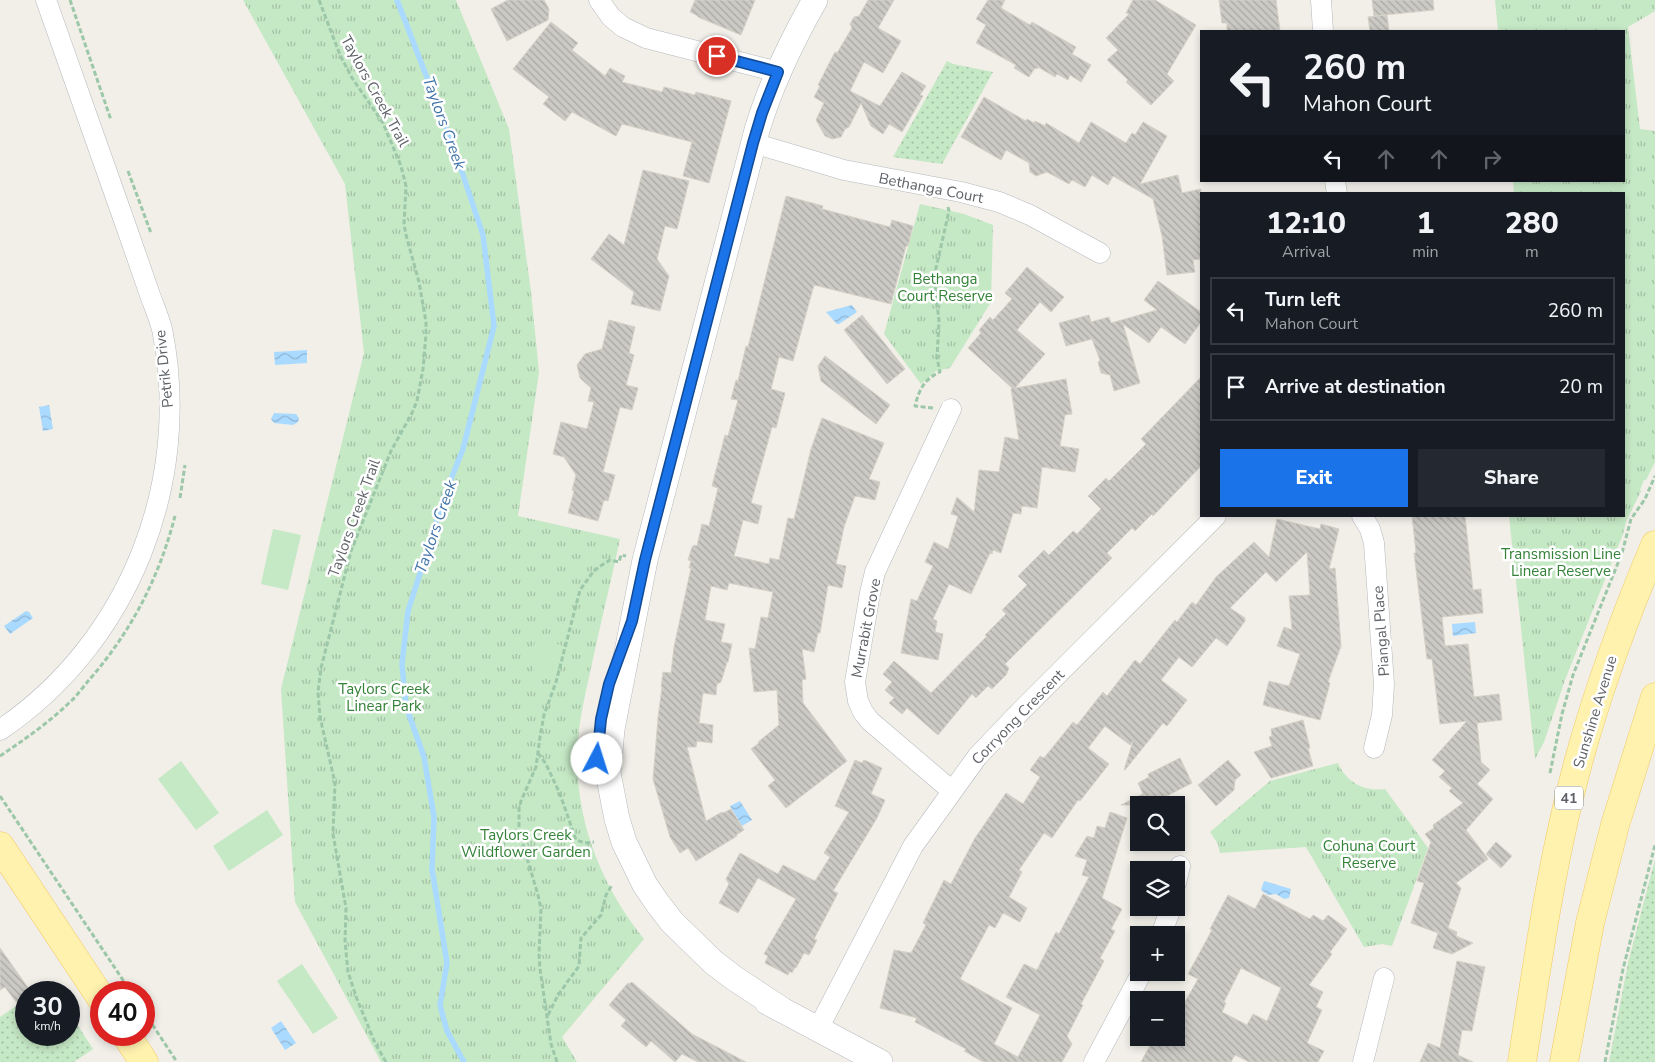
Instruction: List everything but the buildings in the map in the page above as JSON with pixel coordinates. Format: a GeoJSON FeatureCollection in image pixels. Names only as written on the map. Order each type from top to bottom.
{"type":"FeatureCollection","features":[{"type":"Feature","properties":{"kind":"main road","name":"Sunshine Avenue"},"geometry":{"type":"LineString","coordinates":[[1522,1062],[1554,868],[1577,765],[1611,659],[1655,545]]}},
{"type":"Feature","properties":{"kind":"main road"},"geometry":{"type":"LineString","coordinates":[[1564,1062],[1592,914],[1615,825],[1655,697]]}},
{"type":"Feature","properties":{"kind":"main road"},"geometry":{"type":"LineString","coordinates":[[0,846],[90,981]]}},
{"type":"Feature","properties":{"kind":"main road"},"geometry":{"type":"LineString","coordinates":[[133,1046],[144,1062]]}},
{"type":"Feature","properties":{"kind":"street","name":"Petrik Drive"},"geometry":{"type":"LineString","coordinates":[[0,730],[31,707],[65,676],[96,637],[120,599],[137,565],[153,524],[168,446],[169,387],[162,328],[46,0]]}},
{"type":"Feature","properties":{"kind":"street"},"geometry":{"type":"LineString","coordinates":[[599,0],[611,17],[623,27],[646,38],[778,72]]}},
{"type":"Feature","properties":{"kind":"street"},"geometry":{"type":"LineString","coordinates":[[815,0],[778,72],[753,143],[645,560],[632,621],[609,684],[603,708],[597,748],[598,787],[610,841],[638,898],[674,942],[706,971],[726,983],[781,1009],[880,1062]]}},
{"type":"Feature","properties":{"kind":"street"},"geometry":{"type":"LineString","coordinates":[[1321,0],[1323,30]]}},
{"type":"Feature","properties":{"kind":"street","name":"Bethanga Court"},"geometry":{"type":"LineString","coordinates":[[753,143],[844,170],[961,192],[999,202],[1030,215],[1100,253]]}},
{"type":"Feature","properties":{"kind":"street","name":"Murrabit Grove"},"geometry":{"type":"LineString","coordinates":[[951,409],[876,572],[870,593],[855,682],[858,702],[870,721],[952,792]]}},
{"type":"Feature","properties":{"kind":"street","name":"Corryong Crescent"},"geometry":{"type":"LineString","coordinates":[[818,1029],[913,846],[988,745],[1215,517]]}},
{"type":"Feature","properties":{"kind":"street","name":"Piangal Place"},"geometry":{"type":"LineString","coordinates":[[1363,517],[1370,529],[1374,543],[1384,667],[1382,715],[1374,748]]}},
{"type":"Feature","properties":{"kind":"street"},"geometry":{"type":"LineString","coordinates":[[1363,1062],[1384,978]]}},
{"type":"Feature","properties":{"kind":"street"},"geometry":{"type":"LineString","coordinates":[[1094,1062],[1137,981]]}},
{"type":"Feature","properties":{"kind":"path"},"geometry":{"type":"LineString","coordinates":[[70,0],[113,127]]}},
{"type":"Feature","properties":{"kind":"path","name":"Taylors Creek Trail"},"geometry":{"type":"LineString","coordinates":[[319,0],[340,55],[352,78],[383,123],[401,166],[406,186],[404,224],[419,282],[426,322],[423,370],[417,401],[391,452],[351,551],[321,668],[318,692],[320,717],[335,783],[333,834],[346,908],[346,959],[348,972],[357,999],[386,1062]]}},
{"type":"Feature","properties":{"kind":"path"},"geometry":{"type":"LineString","coordinates":[[128,170],[152,238]]}},
{"type":"Feature","properties":{"kind":"path"},"geometry":{"type":"LineString","coordinates":[[941,206],[950,208],[934,277],[939,321],[937,358],[940,372],[928,379],[923,385],[918,393],[915,406],[951,409]]}},
{"type":"Feature","properties":{"kind":"path"},"geometry":{"type":"LineString","coordinates":[[178,505],[186,464]]}},
{"type":"Feature","properties":{"kind":"path"},"geometry":{"type":"LineString","coordinates":[[0,756],[25,739],[70,702],[101,667],[123,636],[150,589],[167,548],[176,514]]}},
{"type":"Feature","properties":{"kind":"path"},"geometry":{"type":"LineString","coordinates":[[557,1062],[551,1044],[539,954],[540,909],[538,895],[519,831],[521,801],[534,773],[544,715],[556,682],[582,586],[593,572],[606,562],[613,560],[619,562],[620,555],[645,560]]}},
{"type":"Feature","properties":{"kind":"path"},"geometry":{"type":"LineString","coordinates":[[538,753],[546,764],[560,794],[576,840],[585,843],[594,842]]}},
{"type":"Feature","properties":{"kind":"path"},"geometry":{"type":"LineString","coordinates":[[0,796],[124,981]]}},
{"type":"Feature","properties":{"kind":"path"},"geometry":{"type":"LineString","coordinates":[[1605,1062],[1623,969],[1655,845]]}},
{"type":"Feature","properties":{"kind":"path"},"geometry":{"type":"LineString","coordinates":[[548,1014],[558,995],[579,966],[581,938],[601,915],[606,895],[612,886]]}},
{"type":"Feature","properties":{"kind":"path"},"geometry":{"type":"LineString","coordinates":[[155,1029],[177,1062]]}},
{"type":"Feature","properties":{"kind":"green space","name":"Taylors Creek Linear Park"},"geometry":{"type":"Polygon","coordinates":[[[243,0],[456,0],[509,129],[531,292],[539,372],[518,516],[620,539],[582,712],[578,739],[577,767],[579,794],[592,846],[614,895],[644,939],[562,1037],[577,1062],[381,1062],[295,902],[281,689],[364,353],[345,184],[243,0]]]}},
{"type":"Feature","properties":{"kind":"green space","name":"Transmission Line Linear Reserve"},"geometry":{"type":"Polygon","coordinates":[[[1495,0],[1655,0],[1655,11],[1628,27],[1640,129],[1655,131],[1655,462],[1646,480],[1644,480],[1641,491],[1626,522],[1623,534],[1565,680],[1544,742],[1535,759],[1509,517],[1625,517],[1625,192],[1514,192],[1513,182],[1625,182],[1625,30],[1498,30],[1495,0]]]}},
{"type":"Feature","properties":{"kind":"green space"},"geometry":{"type":"Polygon","coordinates":[[[947,61],[953,64],[993,72],[942,164],[893,157],[947,61]]]}},
{"type":"Feature","properties":{"kind":"green space","name":"Bethanga Court Reserve"},"geometry":{"type":"Polygon","coordinates":[[[920,204],[964,214],[993,225],[991,302],[950,368],[936,371],[921,384],[884,334],[920,204]]]}},
{"type":"Feature","properties":{"kind":"green space"},"geometry":{"type":"Polygon","coordinates":[[[273,529],[301,535],[288,590],[261,584],[273,529]]]}},
{"type":"Feature","properties":{"kind":"green space"},"geometry":{"type":"Polygon","coordinates":[[[538,636],[542,640],[564,646],[556,677],[533,672],[538,649],[533,647],[538,636]]]}},
{"type":"Feature","properties":{"kind":"green space"},"geometry":{"type":"Polygon","coordinates":[[[181,761],[219,813],[196,830],[158,779],[181,761]]]}},
{"type":"Feature","properties":{"kind":"green space","name":"Cohuna Court Reserve"},"geometry":{"type":"Polygon","coordinates":[[[1338,763],[1346,776],[1357,784],[1370,789],[1385,789],[1428,848],[1392,946],[1382,944],[1364,947],[1306,847],[1220,853],[1218,844],[1210,832],[1270,781],[1338,763]]]}},
{"type":"Feature","properties":{"kind":"green space"},"geometry":{"type":"Polygon","coordinates":[[[267,810],[283,835],[229,871],[213,846],[267,810]]]}},
{"type":"Feature","properties":{"kind":"green space"},"geometry":{"type":"Polygon","coordinates":[[[1655,859],[1655,1062],[1609,1062],[1628,963],[1655,859]]]}},
{"type":"Feature","properties":{"kind":"green space"},"geometry":{"type":"Polygon","coordinates":[[[302,964],[338,1018],[313,1034],[277,981],[302,964]]]}},
{"type":"Feature","properties":{"kind":"green space"},"geometry":{"type":"Polygon","coordinates":[[[15,1007],[15,1046],[80,1046],[80,1029],[93,1049],[74,1062],[0,1062],[0,1017],[15,1007]]]}},
{"type":"Feature","properties":{"kind":"water"},"geometry":{"type":"Polygon","coordinates":[[[852,305],[857,312],[839,324],[826,312],[852,305]]]}},
{"type":"Feature","properties":{"kind":"water"},"geometry":{"type":"Polygon","coordinates":[[[307,350],[307,363],[275,365],[274,352],[307,350]]]}},
{"type":"Feature","properties":{"kind":"water"},"geometry":{"type":"Polygon","coordinates":[[[49,405],[53,429],[43,431],[39,407],[49,405]]]}},
{"type":"Feature","properties":{"kind":"water"},"geometry":{"type":"Polygon","coordinates":[[[274,413],[296,414],[299,418],[298,422],[293,425],[274,423],[271,419],[274,413]]]}},
{"type":"Feature","properties":{"kind":"water"},"geometry":{"type":"Polygon","coordinates":[[[26,611],[33,618],[10,634],[4,626],[26,611]]]}},
{"type":"Feature","properties":{"kind":"water"},"geometry":{"type":"Polygon","coordinates":[[[1475,622],[1476,633],[1453,636],[1452,624],[1475,622]]]}},
{"type":"Feature","properties":{"kind":"water"},"geometry":{"type":"Polygon","coordinates":[[[740,801],[752,820],[742,826],[730,806],[740,801]]]}},
{"type":"Feature","properties":{"kind":"water"},"geometry":{"type":"Polygon","coordinates":[[[1264,881],[1291,889],[1289,898],[1284,899],[1276,894],[1268,895],[1261,890],[1264,881]]]}},
{"type":"Feature","properties":{"kind":"water"},"geometry":{"type":"Polygon","coordinates":[[[281,1021],[296,1043],[285,1050],[271,1028],[281,1021]]]}},
{"type":"Feature","properties":{"kind":"waterway","name":"Taylors Creek"},"geometry":{"type":"LineString","coordinates":[[397,0],[453,145],[483,235],[494,326],[463,449],[447,489],[408,611],[402,664],[406,706],[424,757],[434,817],[432,869],[447,963],[440,1005],[447,1031],[464,1062]]}},
{"type":"Feature","properties":{"kind":"route"},"geometry":{"type":"LineString","coordinates":[[597,759],[601,719],[609,684],[632,621],[645,560],[753,143],[778,72],[717,56]]}},
{"type":"Feature","properties":{"kind":"park label","name":"Taylors Creek Wildflower Garden"},"geometry":{"type":"Point","coordinates":[526,844]}}]}
